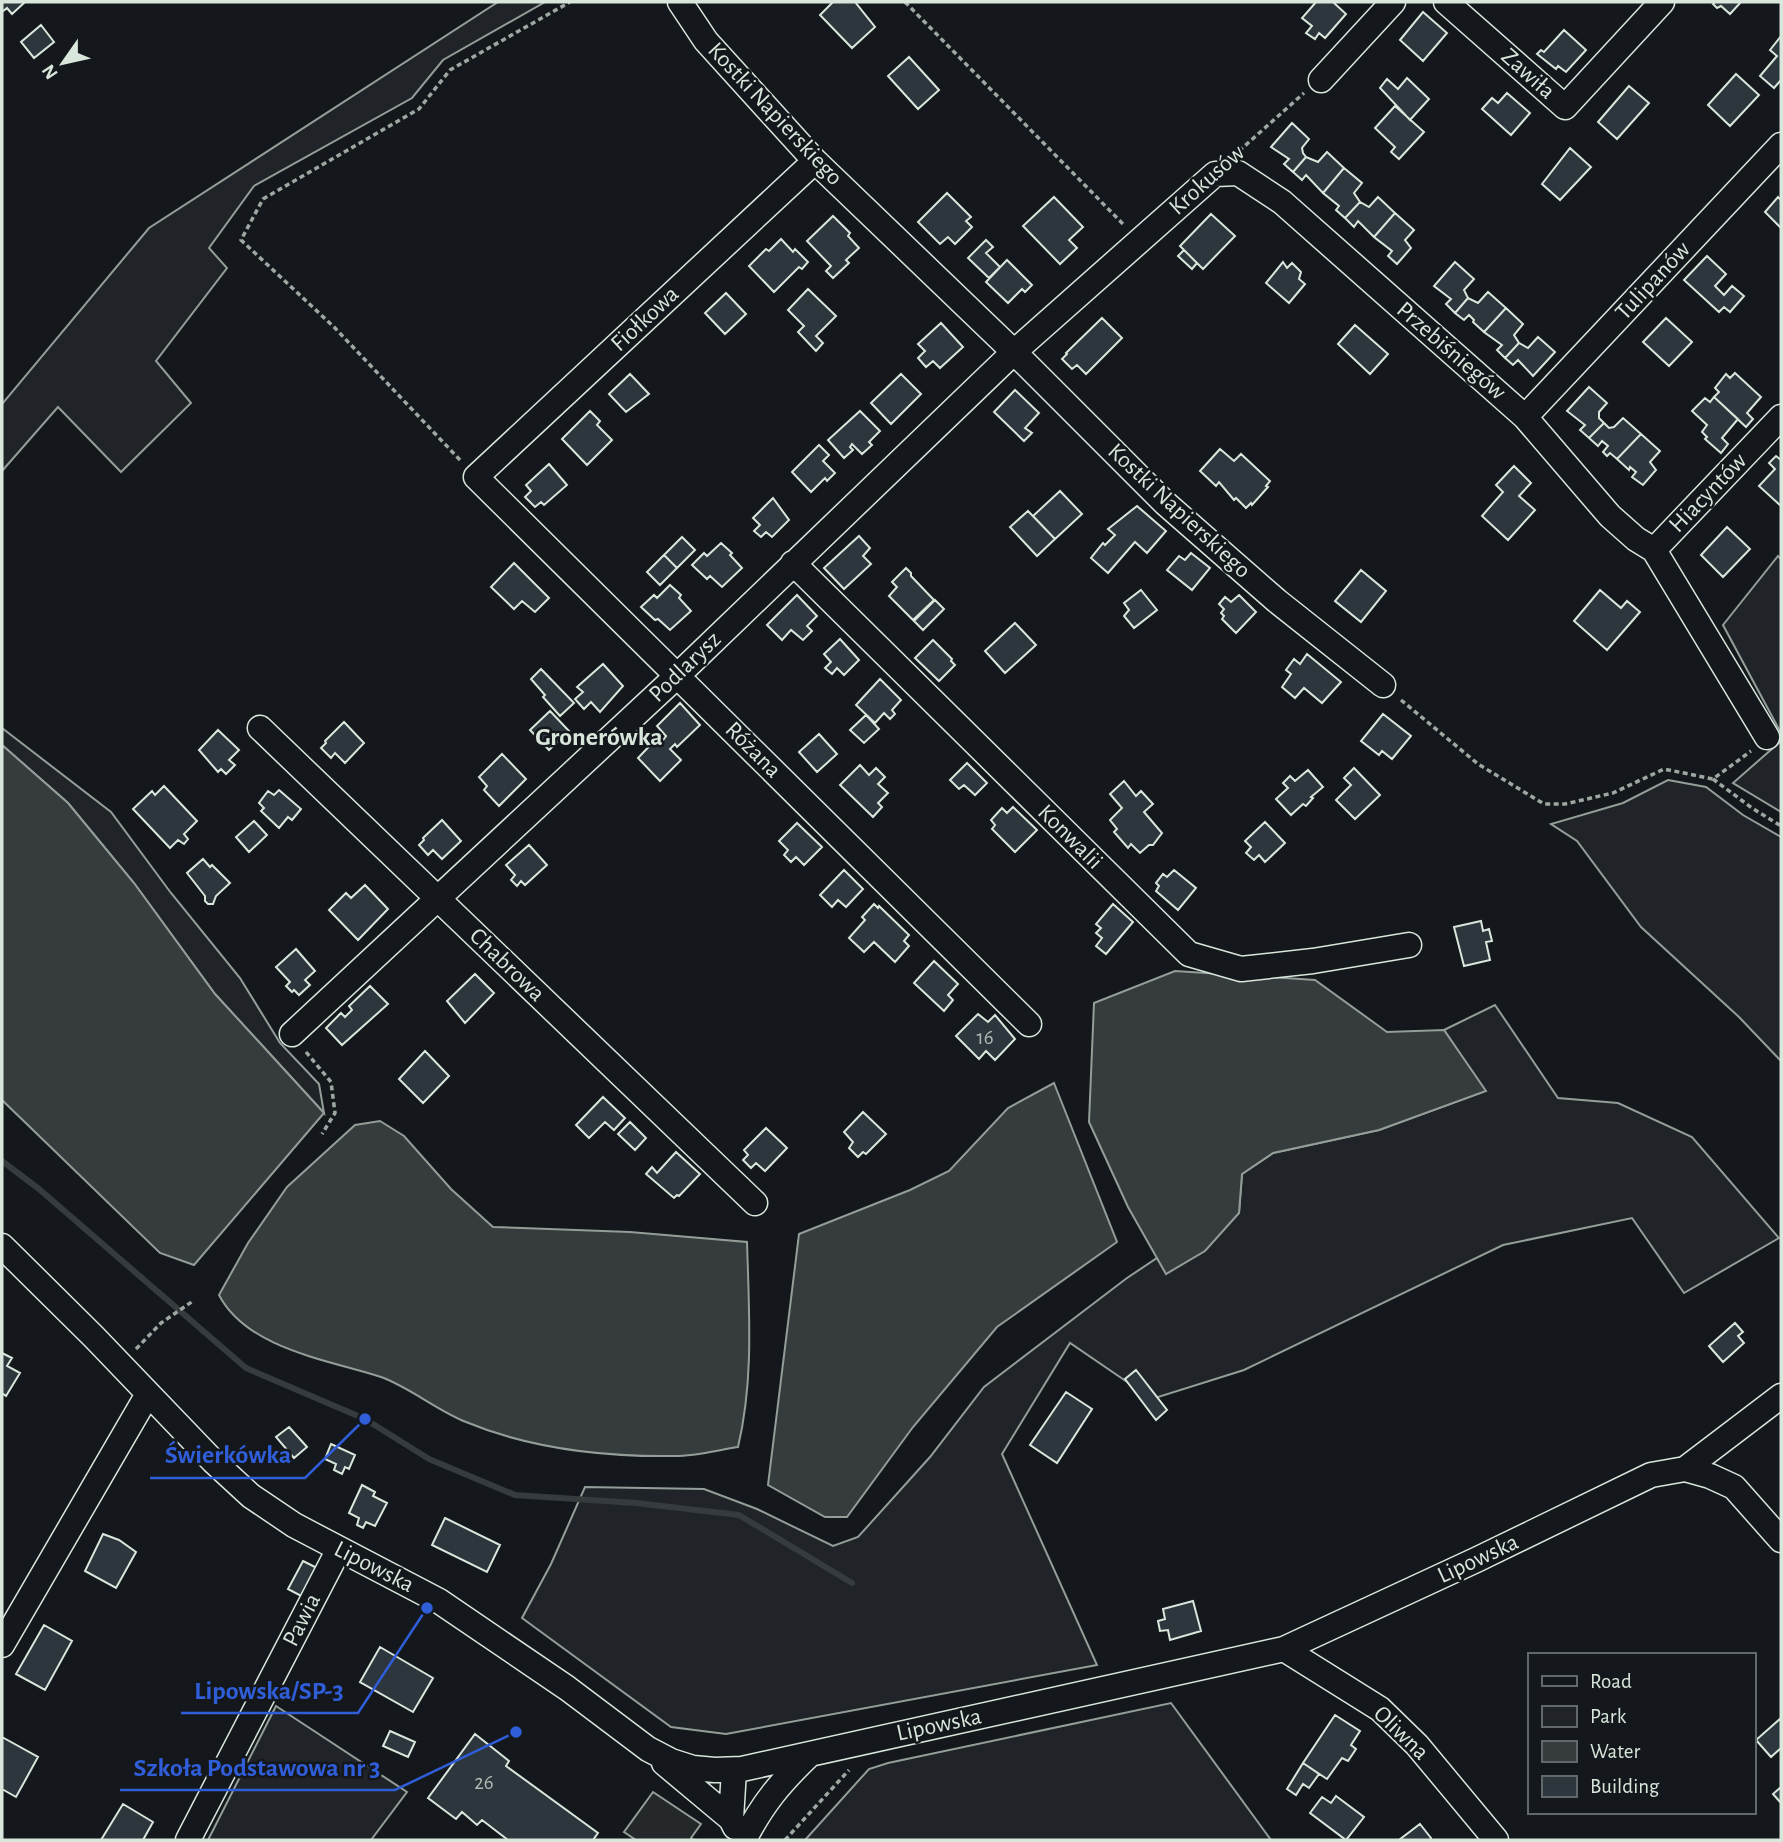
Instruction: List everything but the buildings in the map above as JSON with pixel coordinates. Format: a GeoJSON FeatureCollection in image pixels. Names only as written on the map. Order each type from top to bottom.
{"type":"FeatureCollection","features":[{"type":"Feature","properties":{"kind":"street","name":"Kostki Napierskiego"},"geometry":{"type":"LineString","coordinates":[[680,2],[706,41],[815,161],[1166,503],[1277,601],[1383,685]]}},
{"type":"Feature","properties":{"kind":"street","name":"Zawiła"},"geometry":{"type":"LineString","coordinates":[[1446,2],[1565,107],[1662,2]]}},
{"type":"Feature","properties":{"kind":"street"},"geometry":{"type":"LineString","coordinates":[[1321,80],[1381,6]]}},
{"type":"Feature","properties":{"kind":"street","name":"Tulipanów"},"geometry":{"type":"LineString","coordinates":[[1525,417],[1781,145]]}},
{"type":"Feature","properties":{"kind":"street","name":"Fiołkowa"},"geometry":{"type":"LineString","coordinates":[[476,477],[815,161]]}},
{"type":"Feature","properties":{"kind":"street","name":"Przebiśniegów"},"geometry":{"type":"LineString","coordinates":[[1215,174],[1238,173],[1282,202],[1525,417],[1610,516],[1636,539],[1659,545]]}},
{"type":"Feature","properties":{"kind":"street","name":"Krokusów"},"geometry":{"type":"LineString","coordinates":[[1014,352],[1215,174]]}},
{"type":"Feature","properties":{"kind":"street","name":"Podlarysz"},"geometry":{"type":"LineString","coordinates":[[292,1034],[677,676],[1014,352]]}},
{"type":"Feature","properties":{"kind":"street","name":"Hiacyntów"},"geometry":{"type":"LineString","coordinates":[[1659,545],[1781,417]]}},
{"type":"Feature","properties":{"kind":"street","name":"Różana"},"geometry":{"type":"LineString","coordinates":[[476,477],[1029,1024]]}},
{"type":"Feature","properties":{"kind":"street"},"geometry":{"type":"LineString","coordinates":[[1659,545],[1767,737]]}},
{"type":"Feature","properties":{"kind":"street","name":"Konwalii"},"geometry":{"type":"LineString","coordinates":[[793,562],[1189,954],[1241,969],[1313,961],[1409,945]]}},
{"type":"Feature","properties":{"kind":"street","name":"Chabrowa"},"geometry":{"type":"LineString","coordinates":[[260,727],[755,1203]]}},
{"type":"Feature","properties":{"kind":"street","name":"Lipowska"},"geometry":{"type":"LineString","coordinates":[[2,1246],[213,1461],[251,1496],[294,1525],[450,1608],[567,1688],[648,1749],[671,1761],[693,1768],[738,1769],[1284,1649],[1651,1475],[1685,1469],[1734,1487],[1781,1540]]}},
{"type":"Feature","properties":{"kind":"street"},"geometry":{"type":"LineString","coordinates":[[2,1645],[148,1394]]}},
{"type":"Feature","properties":{"kind":"street"},"geometry":{"type":"LineString","coordinates":[[1685,1469],[1781,1396]]}},
{"type":"Feature","properties":{"kind":"street","name":"Pawia"},"geometry":{"type":"LineString","coordinates":[[188,1840],[339,1549]]}},
{"type":"Feature","properties":{"kind":"street","name":"Oliwna"},"geometry":{"type":"LineString","coordinates":[[1284,1649],[1380,1709],[1417,1745],[1496,1840]]}},
{"type":"Feature","properties":{"kind":"street"},"geometry":{"type":"LineString","coordinates":[[648,1749],[743,1830]]}},
{"type":"Feature","properties":{"kind":"street"},"geometry":{"type":"LineString","coordinates":[[743,1830],[778,1786],[810,1754]]}},
{"type":"Feature","properties":{"kind":"street"},"geometry":{"type":"LineString","coordinates":[[738,1769],[755,1796],[743,1830]]}},
{"type":"Feature","properties":{"kind":"path"},"geometry":{"type":"LineString","coordinates":[[476,477],[334,327],[241,240],[263,199],[419,109],[450,70],[569,2]]}},
{"type":"Feature","properties":{"kind":"path"},"geometry":{"type":"LineString","coordinates":[[905,2],[1139,241]]}},
{"type":"Feature","properties":{"kind":"path","name":"Krokusów"},"geometry":{"type":"LineString","coordinates":[[1215,174],[1289,104],[1321,80]]}},
{"type":"Feature","properties":{"kind":"path"},"geometry":{"type":"LineString","coordinates":[[1383,685],[1478,764],[1544,804],[1564,804],[1613,793],[1664,769],[1713,779],[1781,826]]}},
{"type":"Feature","properties":{"kind":"path"},"geometry":{"type":"LineString","coordinates":[[1713,779],[1736,764],[1767,737]]}},
{"type":"Feature","properties":{"kind":"path"},"geometry":{"type":"LineString","coordinates":[[292,1034],[331,1082],[335,1113],[322,1133]]}},
{"type":"Feature","properties":{"kind":"path"},"geometry":{"type":"LineString","coordinates":[[128,1357],[161,1323],[193,1301]]}},
{"type":"Feature","properties":{"kind":"green space"},"geometry":{"type":"Polygon","coordinates":[[[498,2],[545,2],[443,60],[412,98],[254,186],[209,248],[227,268],[156,361],[191,403],[121,472],[58,407],[2,471],[2,404],[149,228],[498,2]]]}},
{"type":"Feature","properties":{"kind":"green space"},"geometry":{"type":"Polygon","coordinates":[[[1778,556],[1781,559],[1781,733],[1723,625],[1778,556]]]}},
{"type":"Feature","properties":{"kind":"green space"},"geometry":{"type":"Polygon","coordinates":[[[2,728],[111,812],[171,893],[240,978],[280,1043],[319,1084],[324,1113],[215,994],[134,883],[68,803],[2,745],[2,728]]]}},
{"type":"Feature","properties":{"kind":"green space"},"geometry":{"type":"Polygon","coordinates":[[[1781,741],[1781,812],[1733,783],[1781,741]]]}},
{"type":"Feature","properties":{"kind":"green space"},"geometry":{"type":"Polygon","coordinates":[[[1668,780],[1706,787],[1743,815],[1781,837],[1781,1061],[1739,1017],[1641,927],[1577,841],[1551,824],[1623,803],[1668,780]]]}},
{"type":"Feature","properties":{"kind":"green space"},"geometry":{"type":"Polygon","coordinates":[[[1495,1005],[1558,1098],[1618,1103],[1692,1137],[1779,1238],[1684,1293],[1632,1218],[1503,1245],[1244,1370],[1152,1399],[1070,1343],[1002,1454],[1097,1665],[726,1734],[671,1727],[522,1618],[551,1564],[585,1487],[704,1489],[757,1509],[833,1546],[858,1537],[930,1457],[984,1387],[1127,1278],[1157,1258],[1166,1273],[1239,1213],[1242,1174],[1273,1153],[1379,1130],[1485,1091],[1444,1030],[1495,1005]]]}},
{"type":"Feature","properties":{"kind":"green space"},"geometry":{"type":"Polygon","coordinates":[[[1171,1703],[1271,1840],[805,1840],[869,1769],[1171,1703]]]}},
{"type":"Feature","properties":{"kind":"green space"},"geometry":{"type":"Polygon","coordinates":[[[276,1706],[407,1792],[371,1840],[208,1840],[276,1706]]]}},
{"type":"Feature","properties":{"kind":"shaded area"},"geometry":{"type":"Polygon","coordinates":[[[653,1792],[701,1824],[691,1838],[694,1840],[636,1840],[624,1832],[653,1792]]]}},
{"type":"Feature","properties":{"kind":"water"},"geometry":{"type":"Polygon","coordinates":[[[2,745],[68,803],[134,883],[215,994],[324,1113],[194,1265],[160,1253],[2,1100],[2,745]]]}},
{"type":"Feature","properties":{"kind":"water"},"geometry":{"type":"Polygon","coordinates":[[[1175,971],[1315,980],[1387,1032],[1444,1030],[1486,1091],[1379,1130],[1273,1153],[1242,1174],[1239,1213],[1205,1251],[1166,1274],[1128,1207],[1089,1122],[1094,1003],[1175,971]]]}},
{"type":"Feature","properties":{"kind":"water"},"geometry":{"type":"Polygon","coordinates":[[[1054,1083],[1117,1242],[997,1327],[913,1427],[847,1517],[825,1517],[768,1485],[799,1234],[910,1190],[949,1171],[1008,1108],[1054,1083]]]}},
{"type":"Feature","properties":{"kind":"water"},"geometry":{"type":"Polygon","coordinates":[[[380,1121],[404,1136],[451,1189],[493,1227],[630,1232],[747,1242],[748,1371],[738,1447],[691,1455],[649,1456],[569,1450],[516,1439],[455,1417],[381,1377],[291,1350],[249,1328],[232,1313],[219,1295],[248,1243],[287,1187],[355,1125],[380,1121]]]}},
{"type":"Feature","properties":{"kind":"waterway"},"geometry":{"type":"LineString","coordinates":[[2,1161],[39,1189],[246,1368],[365,1419],[429,1459],[515,1495],[636,1503],[739,1515],[852,1583]]}},
{"type":"Feature","properties":{"kind":"place","name":"Świerkówka"},"geometry":{"type":"Point","coordinates":[365,1419]}},
{"type":"Feature","properties":{"kind":"place","name":"Lipowska/SP-3"},"geometry":{"type":"Point","coordinates":[427,1608]}},
{"type":"Feature","properties":{"kind":"place","name":"Szkoła Podstawowa nr 3"},"geometry":{"type":"Point","coordinates":[516,1732]}},
{"type":"Feature","properties":{"kind":"district","name":"Gronerówka"},"geometry":{"type":"Point","coordinates":[599,737]}}]}
